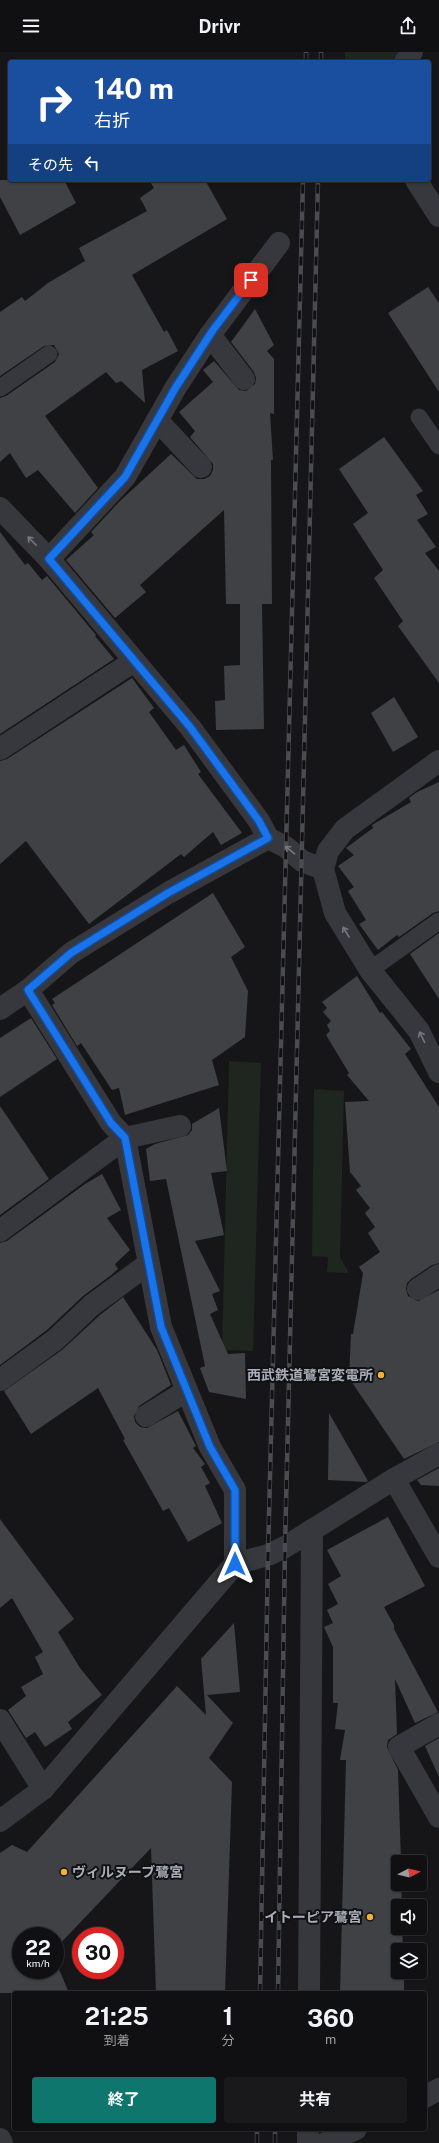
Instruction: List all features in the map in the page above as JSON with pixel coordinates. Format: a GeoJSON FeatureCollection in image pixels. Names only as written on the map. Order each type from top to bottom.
{"type":"FeatureCollection","features":[{"type":"Feature","properties":{"kind":"street"},"geometry":{"type":"LineString","coordinates":[[417,182],[439,216]]}},
{"type":"Feature","properties":{"kind":"street"},"geometry":{"type":"LineString","coordinates":[[49,559],[125,477],[176,387],[210,335],[279,243]]}},
{"type":"Feature","properties":{"kind":"street"},"geometry":{"type":"LineString","coordinates":[[210,335],[244,379]]}},
{"type":"Feature","properties":{"kind":"street"},"geometry":{"type":"LineString","coordinates":[[157,420],[201,468]]}},
{"type":"Feature","properties":{"kind":"street"},"geometry":{"type":"LineString","coordinates":[[4,520],[49,559],[190,727],[259,821],[268,838],[286,847],[302,861],[323,869]]}},
{"type":"Feature","properties":{"kind":"street"},"geometry":{"type":"LineString","coordinates":[[0,749],[134,661]]}},
{"type":"Feature","properties":{"kind":"street"},"geometry":{"type":"LineString","coordinates":[[439,761],[345,829],[328,851],[323,869],[335,913],[370,970],[420,1031],[439,1072]]}},
{"type":"Feature","properties":{"kind":"street"},"geometry":{"type":"LineString","coordinates":[[0,1009],[28,990],[71,953],[168,893],[268,838]]}},
{"type":"Feature","properties":{"kind":"street"},"geometry":{"type":"LineString","coordinates":[[28,990],[111,1123],[125,1138],[161,1327],[210,1447],[235,1490],[235,1564]]}},
{"type":"Feature","properties":{"kind":"street"},"geometry":{"type":"LineString","coordinates":[[0,1231],[125,1138],[180,1126]]}},
{"type":"Feature","properties":{"kind":"street"},"geometry":{"type":"LineString","coordinates":[[0,1380],[55,1340],[92,1306],[148,1264]]}},
{"type":"Feature","properties":{"kind":"street"},"geometry":{"type":"LineString","coordinates":[[418,1289],[439,1275]]}},
{"type":"Feature","properties":{"kind":"street"},"geometry":{"type":"LineString","coordinates":[[146,1416],[186,1391]]}},
{"type":"Feature","properties":{"kind":"street"},"geometry":{"type":"LineString","coordinates":[[0,1821],[43,1789],[235,1564],[268,1555],[285,1547],[394,1479],[439,1454]]}},
{"type":"Feature","properties":{"kind":"street"},"geometry":{"type":"LineString","coordinates":[[394,1479],[439,1557]]}},
{"type":"Feature","properties":{"kind":"street"},"geometry":{"type":"LineString","coordinates":[[309,1991],[312,1530]]}},
{"type":"Feature","properties":{"kind":"street"},"geometry":{"type":"LineString","coordinates":[[0,1720],[43,1789]]}},
{"type":"Feature","properties":{"kind":"street"},"geometry":{"type":"LineString","coordinates":[[439,1724],[399,1747],[439,1816]]}},
{"type":"Feature","properties":{"kind":"street"},"geometry":{"type":"LineString","coordinates":[[427,2096],[439,2089]]}},
{"type":"Feature","properties":{"kind":"street"},"geometry":{"type":"LineString","coordinates":[[308,2131],[308,2143]]}},
{"type":"Feature","properties":{"kind":"street"},"geometry":{"type":"LineString","coordinates":[[326,2143],[352,2131]]}},
{"type":"Feature","properties":{"kind":"street"},"geometry":{"type":"LineString","coordinates":[[0,2139],[2,2143]]}},
{"type":"Feature","properties":{"kind":"lane"},"geometry":{"type":"LineString","coordinates":[[0,388],[49,354]]}},
{"type":"Feature","properties":{"kind":"lane"},"geometry":{"type":"LineString","coordinates":[[419,416],[439,446]]}},
{"type":"Feature","properties":{"kind":"lane"},"geometry":{"type":"LineString","coordinates":[[370,970],[439,921]]}},
{"type":"Feature","properties":{"kind":"shaded area"},"geometry":{"type":"Polygon","coordinates":[[[345,52],[399,52],[393,60],[345,60],[345,52]]]}},
{"type":"Feature","properties":{"kind":"shaded area"},"geometry":{"type":"Polygon","coordinates":[[[229,1061],[261,1063],[253,1351],[222,1350],[229,1061]]]}},
{"type":"Feature","properties":{"kind":"shaded area"},"geometry":{"type":"Polygon","coordinates":[[[314,1089],[344,1091],[340,1257],[349,1273],[327,1272],[328,1257],[312,1256],[314,1089]]]}},
{"type":"Feature","properties":{"kind":"building"},"geometry":{"type":"Polygon","coordinates":[[[0,180],[8,180],[8,182],[65,182],[76,203],[20,235],[0,197],[0,180]]]}},
{"type":"Feature","properties":{"kind":"building"},"geometry":{"type":"Polygon","coordinates":[[[150,182],[206,182],[227,219],[132,275],[164,332],[167,330],[178,351],[142,370],[145,403],[121,381],[116,383],[106,372],[45,416],[98,488],[75,513],[38,470],[26,478],[10,453],[0,462],[0,398],[6,396],[55,362],[59,354],[54,345],[44,346],[0,376],[0,312],[22,297],[25,301],[48,283],[85,261],[79,248],[147,211],[140,198],[154,188],[150,182]]]}},
{"type":"Feature","properties":{"kind":"building"},"geometry":{"type":"Polygon","coordinates":[[[428,287],[439,303],[439,392],[388,313],[428,287]]]}},
{"type":"Feature","properties":{"kind":"building"},"geometry":{"type":"Polygon","coordinates":[[[255,309],[274,345],[267,351],[274,359],[274,414],[270,413],[273,460],[271,460],[272,604],[262,604],[264,729],[216,730],[215,701],[225,700],[224,666],[240,665],[240,604],[226,604],[224,510],[140,585],[146,592],[115,618],[66,560],[94,535],[91,532],[120,501],[171,454],[197,479],[204,479],[210,476],[213,470],[213,464],[190,437],[195,431],[179,412],[213,382],[203,370],[214,361],[239,390],[246,391],[255,384],[256,378],[254,372],[231,342],[255,309]]]}},
{"type":"Feature","properties":{"kind":"building"},"geometry":{"type":"Polygon","coordinates":[[[384,437],[423,491],[416,495],[428,514],[417,520],[436,547],[425,553],[439,571],[439,683],[398,626],[403,621],[374,578],[383,570],[353,524],[368,513],[339,469],[384,437]]]}},
{"type":"Feature","properties":{"kind":"building"},"geometry":{"type":"Polygon","coordinates":[[[0,532],[25,565],[28,563],[42,580],[47,576],[114,659],[0,734],[0,532]]]}},
{"type":"Feature","properties":{"kind":"building"},"geometry":{"type":"Polygon","coordinates":[[[132,678],[154,708],[149,712],[176,750],[184,745],[201,772],[198,774],[242,833],[221,845],[213,832],[184,857],[181,854],[89,924],[26,841],[0,864],[0,761],[7,759],[132,678]]]}},
{"type":"Feature","properties":{"kind":"building"},"geometry":{"type":"Polygon","coordinates":[[[394,697],[418,737],[393,752],[371,713],[394,697]]]}},
{"type":"Feature","properties":{"kind":"building"},"geometry":{"type":"Polygon","coordinates":[[[439,782],[439,911],[433,913],[399,937],[397,935],[378,950],[359,924],[366,920],[348,891],[354,887],[338,866],[354,855],[346,848],[373,828],[372,825],[411,802],[409,798],[417,792],[439,782]]]}},
{"type":"Feature","properties":{"kind":"building"},"geometry":{"type":"Polygon","coordinates":[[[213,893],[245,947],[231,957],[248,991],[245,1037],[212,1060],[219,1085],[125,1115],[119,1088],[112,1090],[81,1043],[77,1046],[52,1005],[55,1003],[52,999],[213,893]]]}},
{"type":"Feature","properties":{"kind":"building"},"geometry":{"type":"Polygon","coordinates":[[[439,933],[439,999],[410,954],[439,933]]]}},
{"type":"Feature","properties":{"kind":"building"},"geometry":{"type":"Polygon","coordinates":[[[357,976],[380,1013],[382,1012],[411,1049],[405,1054],[439,1107],[439,1263],[432,1265],[411,1279],[407,1283],[406,1289],[408,1296],[418,1301],[439,1290],[439,1442],[404,1459],[349,1378],[351,1334],[353,1334],[363,1273],[359,1267],[380,1252],[368,1233],[375,1227],[365,1213],[370,1208],[356,1190],[361,1186],[350,1172],[345,1102],[369,1101],[347,1075],[349,1073],[326,1035],[330,1031],[327,1025],[331,1021],[323,1012],[327,1008],[322,1002],[357,976]]]}},
{"type":"Feature","properties":{"kind":"building"},"geometry":{"type":"Polygon","coordinates":[[[31,1018],[57,1059],[0,1097],[0,1038],[31,1018]]]}},
{"type":"Feature","properties":{"kind":"building"},"geometry":{"type":"Polygon","coordinates":[[[0,1106],[49,1179],[0,1215],[0,1106]]]}},
{"type":"Feature","properties":{"kind":"building"},"geometry":{"type":"Polygon","coordinates":[[[219,1108],[227,1171],[211,1173],[224,1235],[195,1241],[220,1291],[212,1294],[218,1310],[210,1314],[228,1354],[245,1353],[246,1399],[209,1392],[200,1368],[205,1366],[166,1179],[150,1181],[146,1149],[155,1144],[188,1135],[192,1130],[192,1124],[219,1108]]]}},
{"type":"Feature","properties":{"kind":"building"},"geometry":{"type":"Polygon","coordinates":[[[102,1174],[121,1210],[107,1218],[130,1250],[115,1264],[118,1269],[83,1296],[47,1330],[0,1365],[0,1243],[7,1241],[85,1184],[102,1174]]]}},
{"type":"Feature","properties":{"kind":"building"},"geometry":{"type":"Polygon","coordinates":[[[123,1297],[157,1350],[171,1385],[139,1406],[134,1416],[135,1422],[140,1427],[147,1428],[178,1411],[196,1446],[193,1448],[205,1464],[201,1467],[210,1483],[205,1486],[222,1523],[188,1542],[169,1508],[163,1511],[123,1440],[125,1439],[98,1388],[31,1434],[4,1391],[62,1350],[100,1315],[123,1297]]]}},
{"type":"Feature","properties":{"kind":"building"},"geometry":{"type":"Polygon","coordinates":[[[329,1413],[368,1481],[328,1480],[329,1413]]]}},
{"type":"Feature","properties":{"kind":"building"},"geometry":{"type":"Polygon","coordinates":[[[439,1468],[439,1486],[421,1485],[417,1480],[439,1468]]]}},
{"type":"Feature","properties":{"kind":"building"},"geometry":{"type":"Polygon","coordinates":[[[388,1517],[425,1586],[384,1607],[438,1712],[415,1723],[395,1679],[397,1734],[388,1740],[387,1747],[398,1770],[401,1855],[391,1855],[391,1891],[401,1891],[402,1899],[391,1899],[391,1935],[402,1935],[403,1943],[391,1943],[391,1979],[404,1979],[404,1991],[340,1991],[346,1760],[340,1760],[345,1730],[335,1729],[338,1703],[333,1703],[333,1647],[324,1627],[333,1623],[327,1610],[338,1604],[328,1584],[341,1576],[327,1550],[388,1517]]]}},
{"type":"Feature","properties":{"kind":"building"},"geometry":{"type":"Polygon","coordinates":[[[0,1519],[74,1619],[58,1632],[80,1668],[102,1695],[68,1722],[72,1729],[45,1747],[35,1732],[26,1738],[8,1710],[26,1696],[21,1687],[43,1674],[35,1657],[43,1652],[12,1598],[0,1608],[0,1519]]]}},
{"type":"Feature","properties":{"kind":"building","name":"ヴィルヌーブ鷺宮"},"geometry":{"type":"Polygon","coordinates":[[[234,1623],[240,1692],[207,1695],[233,1723],[209,1758],[232,1782],[225,1991],[156,1991],[151,1848],[76,1927],[72,1927],[72,1931],[64,1940],[64,1927],[12,1927],[12,1979],[63,1979],[68,1991],[12,1991],[12,1993],[0,1993],[0,1853],[12,1845],[27,1852],[177,1686],[206,1715],[201,1659],[234,1623]]]}},
{"type":"Feature","properties":{"kind":"building"},"geometry":{"type":"Polygon","coordinates":[[[439,1738],[439,1777],[425,1746],[439,1738]]]}},
{"type":"Feature","properties":{"kind":"railway"},"geometry":{"type":"LineString","coordinates":[[306,52],[306,60]]}},
{"type":"Feature","properties":{"kind":"railway"},"geometry":{"type":"LineString","coordinates":[[321,52],[321,60]]}},
{"type":"Feature","properties":{"kind":"railway"},"geometry":{"type":"LineString","coordinates":[[260,1991],[268,1555],[303,182]]}},
{"type":"Feature","properties":{"kind":"railway"},"geometry":{"type":"LineString","coordinates":[[278,1991],[285,1547],[318,182]]}},
{"type":"Feature","properties":{"kind":"railway"},"geometry":{"type":"LineString","coordinates":[[257,2131],[257,2143]]}},
{"type":"Feature","properties":{"kind":"railway"},"geometry":{"type":"LineString","coordinates":[[275,2131],[275,2143]]}},
{"type":"Feature","properties":{"kind":"place","name":"西武鉄道鷺宮変電所"},"geometry":{"type":"Point","coordinates":[381,1375]}},
{"type":"Feature","properties":{"kind":"place","name":"ヴィルヌーブ鷺宮"},"geometry":{"type":"Point","coordinates":[64,1872]}},
{"type":"Feature","properties":{"kind":"place","name":"イトーピア鷺宮"},"geometry":{"type":"Point","coordinates":[370,1917]}},
{"type":"Feature","properties":{"kind":"route"},"geometry":{"type":"LineString","coordinates":[[235,1564],[235,1490],[210,1447],[161,1327],[125,1138],[111,1123],[28,990],[71,953],[168,893],[268,838],[259,821],[190,727],[49,559],[125,477],[176,387],[213,330],[251,280]]}}]}
